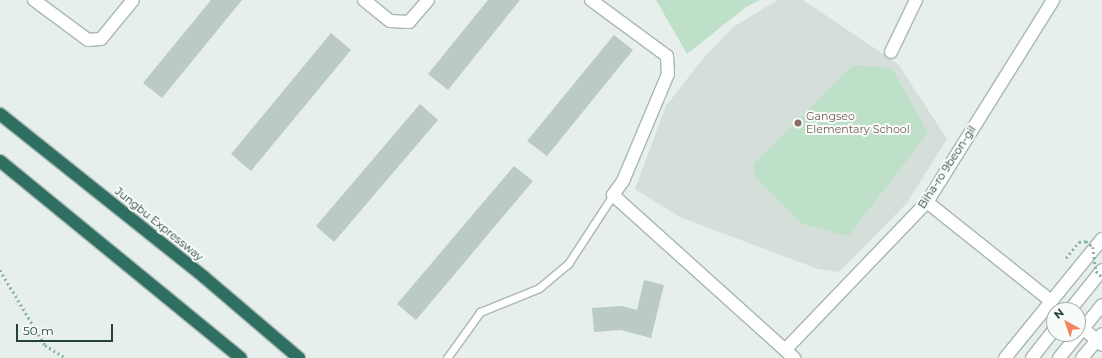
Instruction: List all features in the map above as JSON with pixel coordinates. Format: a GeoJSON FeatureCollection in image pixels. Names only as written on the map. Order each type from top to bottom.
{"type":"FeatureCollection","features":[{"type":"Feature","properties":{"kind":"highway","name":"Jungbu Expressway"},"geometry":{"type":"LineString","coordinates":[[0,114],[204,277],[299,358]]}},
{"type":"Feature","properties":{"kind":"highway"},"geometry":{"type":"LineString","coordinates":[[0,161],[241,358]]}},
{"type":"Feature","properties":{"kind":"street"},"geometry":{"type":"LineString","coordinates":[[34,0],[88,40],[101,39],[133,0]]}},
{"type":"Feature","properties":{"kind":"street"},"geometry":{"type":"LineString","coordinates":[[364,0],[390,20],[409,22],[428,0]]}},
{"type":"Feature","properties":{"kind":"street"},"geometry":{"type":"LineString","coordinates":[[591,0],[666,56],[667,62],[668,74],[623,182],[613,195],[794,358]]}},
{"type":"Feature","properties":{"kind":"street"},"geometry":{"type":"LineString","coordinates":[[891,52],[916,0]]}},
{"type":"Feature","properties":{"kind":"street","name":"Biha-ro 9beon-gil"},"geometry":{"type":"LineString","coordinates":[[785,350],[926,202],[1053,0]]}},
{"type":"Feature","properties":{"kind":"street"},"geometry":{"type":"LineString","coordinates":[[926,202],[1051,301]]}},
{"type":"Feature","properties":{"kind":"street"},"geometry":{"type":"LineString","coordinates":[[1005,358],[1102,239]]}},
{"type":"Feature","properties":{"kind":"street"},"geometry":{"type":"LineString","coordinates":[[1076,302],[1102,270]]}},
{"type":"Feature","properties":{"kind":"street"},"geometry":{"type":"LineString","coordinates":[[1086,320],[1102,305]]}},
{"type":"Feature","properties":{"kind":"street"},"geometry":{"type":"LineString","coordinates":[[1082,358],[1100,340],[1086,330]]}},
{"type":"Feature","properties":{"kind":"street"},"geometry":{"type":"LineString","coordinates":[[1032,358],[1046,340]]}},
{"type":"Feature","properties":{"kind":"street"},"geometry":{"type":"LineString","coordinates":[[1059,358],[1070,342]]}},
{"type":"Feature","properties":{"kind":"lane"},"geometry":{"type":"LineString","coordinates":[[447,358],[480,312],[539,288],[568,264],[613,195]]}},
{"type":"Feature","properties":{"kind":"path"},"geometry":{"type":"LineString","coordinates":[[1066,258],[1080,242],[1086,241],[1093,247],[1096,271],[1102,277]]}},
{"type":"Feature","properties":{"kind":"path"},"geometry":{"type":"LineString","coordinates":[[0,270],[45,346],[66,358]]}},
{"type":"Feature","properties":{"kind":"shaded area","name":"Gangseo Elementary School"},"geometry":{"type":"Polygon","coordinates":[[[778,0],[803,0],[898,64],[947,139],[907,203],[839,272],[818,269],[680,217],[635,189],[666,106],[701,61],[733,27],[778,0]]]}},
{"type":"Feature","properties":{"kind":"green space"},"geometry":{"type":"Polygon","coordinates":[[[656,0],[760,0],[746,7],[687,54],[656,0]]]}},
{"type":"Feature","properties":{"kind":"green space"},"geometry":{"type":"Polygon","coordinates":[[[853,65],[892,68],[928,133],[848,236],[802,224],[755,177],[753,165],[853,65]]]}},
{"type":"Feature","properties":{"kind":"building"},"geometry":{"type":"Polygon","coordinates":[[[211,0],[242,0],[162,98],[143,83],[211,0]]]}},
{"type":"Feature","properties":{"kind":"building"},"geometry":{"type":"Polygon","coordinates":[[[488,0],[520,0],[448,90],[428,74],[488,0]]]}},
{"type":"Feature","properties":{"kind":"building"},"geometry":{"type":"Polygon","coordinates":[[[331,33],[351,50],[251,171],[231,154],[331,33]]]}},
{"type":"Feature","properties":{"kind":"building"},"geometry":{"type":"Polygon","coordinates":[[[614,35],[633,50],[547,156],[527,141],[614,35]]]}},
{"type":"Feature","properties":{"kind":"building"},"geometry":{"type":"Polygon","coordinates":[[[420,104],[438,120],[334,242],[316,226],[420,104]]]}},
{"type":"Feature","properties":{"kind":"building"},"geometry":{"type":"Polygon","coordinates":[[[514,166],[533,181],[416,320],[397,304],[514,166]]]}},
{"type":"Feature","properties":{"kind":"building"},"geometry":{"type":"Polygon","coordinates":[[[644,280],[664,285],[651,338],[621,330],[594,332],[592,308],[622,306],[637,310],[644,280]]]}},
{"type":"Feature","properties":{"kind":"place","name":"Gangseo Elementary School"},"geometry":{"type":"Point","coordinates":[798,123]}}]}
